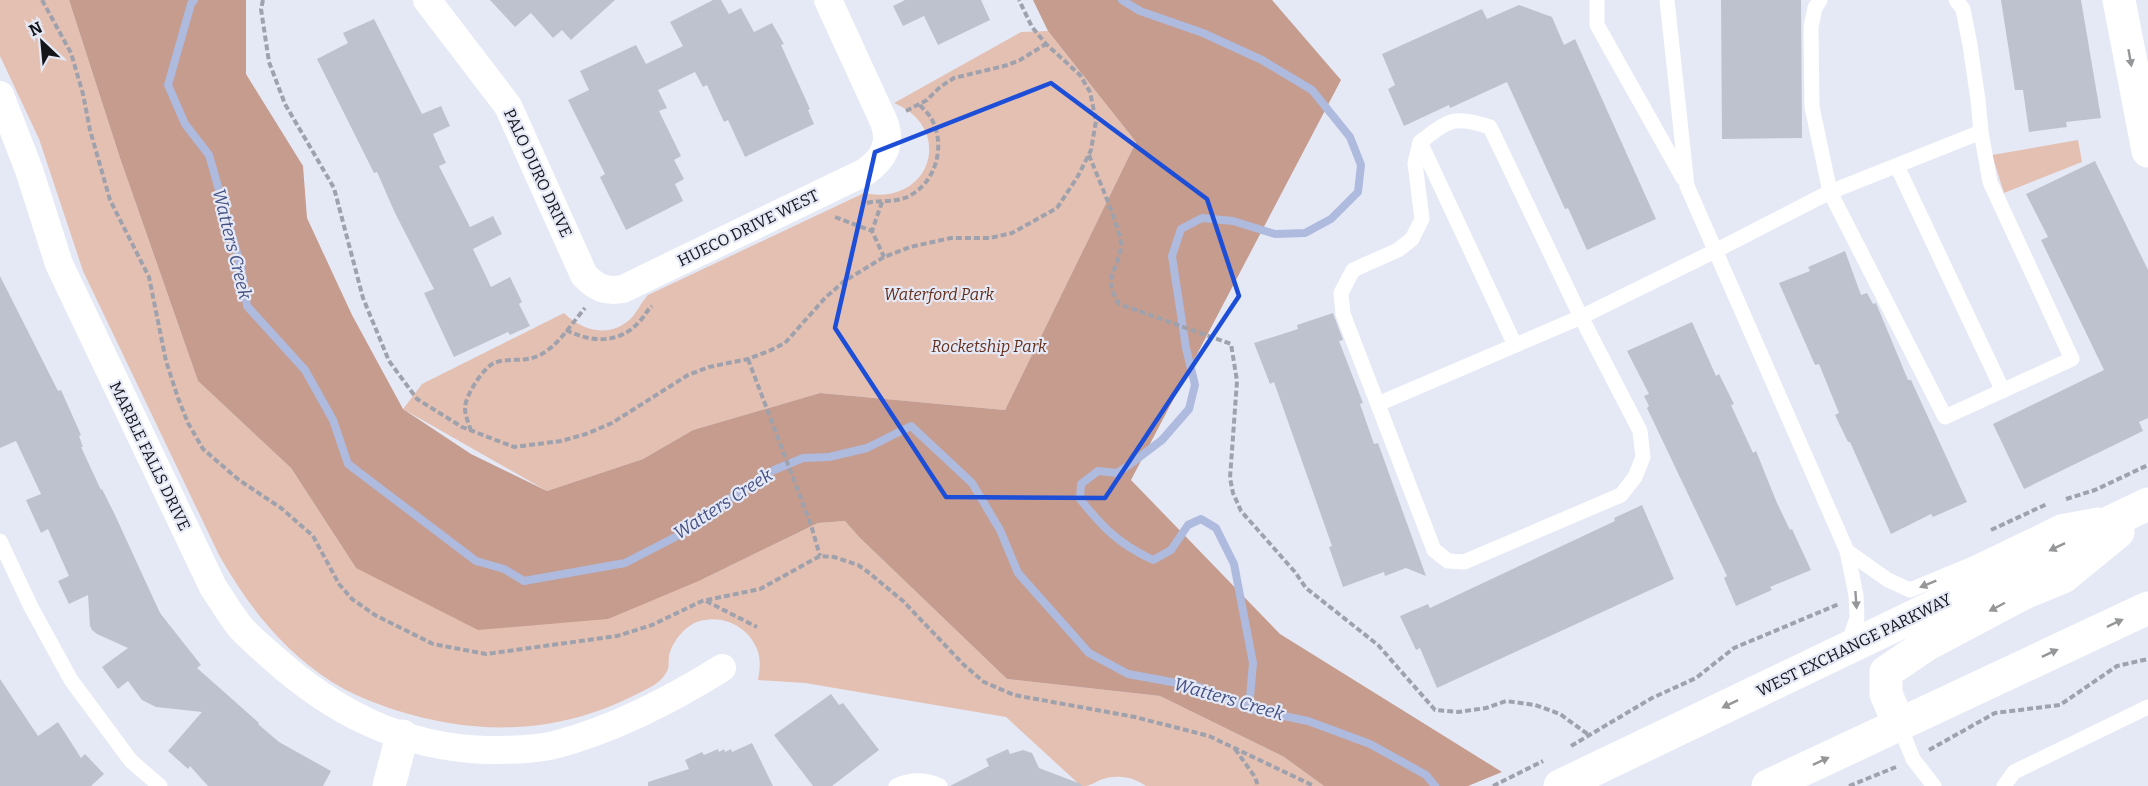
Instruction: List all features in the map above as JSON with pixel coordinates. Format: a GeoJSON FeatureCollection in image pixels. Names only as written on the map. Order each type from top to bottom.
{"type":"FeatureCollection","features":[{"type":"Feature","properties":{"kind":"main road"},"geometry":{"type":"LineString","coordinates":[[2120,0],[2148,151]]}},
{"type":"Feature","properties":{"kind":"main road"},"geometry":{"type":"LineString","coordinates":[[1899,724],[1886,694],[1886,672],[1936,640],[2024,593],[2064,577],[2110,539],[2145,505]]}},
{"type":"Feature","properties":{"kind":"main road","name":"WEST EXCHANGE PARKWAY"},"geometry":{"type":"LineString","coordinates":[[1556,771],[1846,649],[2145,505]]}},
{"type":"Feature","properties":{"kind":"main road"},"geometry":{"type":"LineString","coordinates":[[1768,786],[2148,608]]}},
{"type":"Feature","properties":{"kind":"main road"},"geometry":{"type":"LineString","coordinates":[[389,786],[402,736]]}},
{"type":"Feature","properties":{"kind":"street","name":"PALO DURO DRIVE"},"geometry":{"type":"LineString","coordinates":[[427,0],[508,106],[584,275],[601,289]]}},
{"type":"Feature","properties":{"kind":"street"},"geometry":{"type":"LineString","coordinates":[[828,0],[885,135]]}},
{"type":"Feature","properties":{"kind":"street","name":"MARBLE FALLS DRIVE"},"geometry":{"type":"LineString","coordinates":[[0,95],[29,170],[59,264],[213,587],[241,628],[303,684],[333,705],[369,724],[402,736],[456,749],[502,750],[556,745],[606,728],[670,700],[722,668]]}},
{"type":"Feature","properties":{"kind":"street","name":"HUECO DRIVE WEST"},"geometry":{"type":"LineString","coordinates":[[601,289],[612,291],[623,289],[865,172],[874,166],[885,135]]}},
{"type":"Feature","properties":{"kind":"lane"},"geometry":{"type":"LineString","coordinates":[[1597,0],[1597,25],[1686,183],[1847,551],[1856,595],[1857,618],[1846,649]]}},
{"type":"Feature","properties":{"kind":"lane"},"geometry":{"type":"LineString","coordinates":[[1667,0],[1686,183]]}},
{"type":"Feature","properties":{"kind":"lane"},"geometry":{"type":"LineString","coordinates":[[1820,0],[1815,8],[1811,27],[1812,107],[1830,192],[1945,417],[2072,359],[1990,182],[1970,45],[1963,9],[1956,0]]}},
{"type":"Feature","properties":{"kind":"lane"},"geometry":{"type":"LineString","coordinates":[[1450,121],[1474,122],[1490,127],[1581,317],[1640,431],[1643,457],[1635,477],[1621,495],[1464,562],[1448,561],[1434,550],[1343,314],[1341,293],[1353,270],[1398,250],[1412,239],[1422,219],[1415,163],[1420,142],[1450,121]]}},
{"type":"Feature","properties":{"kind":"lane"},"geometry":{"type":"LineString","coordinates":[[1378,404],[1581,317],[1830,192],[1981,132]]}},
{"type":"Feature","properties":{"kind":"lane"},"geometry":{"type":"LineString","coordinates":[[1420,142],[1515,345]]}},
{"type":"Feature","properties":{"kind":"lane"},"geometry":{"type":"LineString","coordinates":[[1897,166],[2003,391]]}},
{"type":"Feature","properties":{"kind":"lane"},"geometry":{"type":"LineString","coordinates":[[1847,551],[1888,580],[1910,591],[2060,522],[2145,505]]}},
{"type":"Feature","properties":{"kind":"lane"},"geometry":{"type":"LineString","coordinates":[[0,542],[31,607],[71,680],[131,761],[160,786]]}},
{"type":"Feature","properties":{"kind":"lane"},"geometry":{"type":"LineString","coordinates":[[2004,786],[2014,772],[2146,711]]}},
{"type":"Feature","properties":{"kind":"lane"},"geometry":{"type":"LineString","coordinates":[[1899,724],[1913,759],[1934,786]]}},
{"type":"Feature","properties":{"kind":"lane"},"geometry":{"type":"LineString","coordinates":[[896,786],[916,780],[932,782],[940,786]]}},
{"type":"Feature","properties":{"kind":"path"},"geometry":{"type":"LineString","coordinates":[[42,0],[71,53],[110,200],[149,277],[166,361],[177,398],[188,423],[203,449],[239,480],[281,508],[314,536],[339,584],[352,599],[384,620],[433,644],[486,654],[627,634],[705,600],[760,589],[820,556],[847,560],[868,572],[903,602],[964,665],[984,682],[1014,695],[1135,717],[1209,736],[1314,786]]}},
{"type":"Feature","properties":{"kind":"path"},"geometry":{"type":"LineString","coordinates":[[263,0],[261,9],[268,62],[285,104],[334,188],[363,298],[389,361],[417,399],[462,428],[514,447],[561,441],[612,423],[688,375],[709,367],[748,359],[785,343],[825,298],[843,282],[884,257],[910,247],[951,238],[990,238],[1024,227],[1057,208],[1078,176],[1091,150],[1096,121],[1090,92],[1080,75],[1046,44],[1032,27],[1019,0]]}},
{"type":"Feature","properties":{"kind":"path"},"geometry":{"type":"LineString","coordinates":[[885,135],[940,87],[954,78],[1008,65],[1046,44]]}},
{"type":"Feature","properties":{"kind":"path"},"geometry":{"type":"LineString","coordinates":[[1089,154],[1122,245],[1110,282],[1119,304],[1231,344],[1237,381],[1230,478],[1233,493],[1241,512],[1295,572],[1306,588],[1378,645],[1435,710],[1458,712],[1486,708],[1506,701],[1535,705],[1560,714],[1589,735]]}},
{"type":"Feature","properties":{"kind":"path"},"geometry":{"type":"LineString","coordinates":[[882,202],[872,231],[884,257]]}},
{"type":"Feature","properties":{"kind":"path"},"geometry":{"type":"LineString","coordinates":[[835,217],[872,231]]}},
{"type":"Feature","properties":{"kind":"path"},"geometry":{"type":"LineString","coordinates":[[471,431],[465,406],[467,398],[485,369],[503,360],[528,360],[542,354],[553,345],[601,289]]}},
{"type":"Feature","properties":{"kind":"path"},"geometry":{"type":"LineString","coordinates":[[748,359],[811,525],[820,556]]}},
{"type":"Feature","properties":{"kind":"path"},"geometry":{"type":"LineString","coordinates":[[1990,531],[2037,507],[2095,490],[2148,465]]}},
{"type":"Feature","properties":{"kind":"path"},"geometry":{"type":"LineString","coordinates":[[1562,751],[1652,698],[1696,678],[1734,648],[1856,595]]}},
{"type":"Feature","properties":{"kind":"path"},"geometry":{"type":"LineString","coordinates":[[705,600],[757,627]]}},
{"type":"Feature","properties":{"kind":"path"},"geometry":{"type":"LineString","coordinates":[[1849,786],[1913,759],[1995,713],[2060,705],[2117,666],[2148,659]]}},
{"type":"Feature","properties":{"kind":"path"},"geometry":{"type":"LineString","coordinates":[[1235,748],[1255,777],[1258,786]]}},
{"type":"Feature","properties":{"kind":"path"},"geometry":{"type":"LineString","coordinates":[[1493,786],[1522,772],[1556,771]]}},
{"type":"Feature","properties":{"kind":"highlighted area"},"geometry":{"type":"Polygon","coordinates":[[[1051,83],[1207,199],[1239,296],[1105,498],[946,497],[835,328],[875,152],[1051,83]]]}},
{"type":"Feature","properties":{"kind":"green space"},"geometry":{"type":"Polygon","coordinates":[[[0,0],[69,0],[120,158],[198,381],[291,468],[356,568],[701,580],[818,523],[845,521],[1007,679],[1160,696],[1284,757],[1324,786],[1146,786],[1130,778],[1118,777],[1106,778],[1081,786],[1006,717],[805,683],[758,680],[759,657],[753,641],[740,628],[715,619],[697,622],[683,631],[669,656],[667,671],[655,684],[611,706],[551,723],[520,727],[490,727],[427,719],[363,698],[339,686],[297,656],[268,626],[242,592],[219,555],[83,271],[39,139],[0,56],[0,0]]]}},
{"type":"Feature","properties":{"kind":"green space","name":"Waterford Park"},"geometry":{"type":"Polygon","coordinates":[[[1048,31],[1136,142],[1005,410],[820,393],[693,430],[643,459],[547,491],[403,409],[422,384],[564,313],[578,324],[594,330],[612,329],[628,321],[648,295],[864,193],[887,194],[905,188],[919,178],[927,163],[929,147],[925,130],[913,115],[894,103],[1021,32],[1048,31]]]}},
{"type":"Feature","properties":{"kind":"green space"},"geometry":{"type":"Polygon","coordinates":[[[2078,140],[2082,162],[2004,193],[1992,155],[2078,140]]]}},
{"type":"Feature","properties":{"kind":"shaded area"},"geometry":{"type":"Polygon","coordinates":[[[69,0],[246,0],[246,74],[303,166],[307,218],[352,315],[403,409],[471,454],[547,491],[643,459],[693,430],[820,393],[1005,410],[1136,142],[1048,31],[1033,0],[1272,0],[1341,80],[1131,480],[1280,634],[1502,772],[1468,786],[1324,786],[1284,757],[1160,696],[1007,679],[845,521],[818,523],[701,580],[608,619],[478,630],[356,568],[291,468],[198,381],[120,158],[69,0]]]}},
{"type":"Feature","properties":{"kind":"building"},"geometry":{"type":"Polygon","coordinates":[[[490,0],[615,0],[571,40],[562,30],[553,38],[531,13],[515,27],[490,0]]]}},
{"type":"Feature","properties":{"kind":"building"},"geometry":{"type":"Polygon","coordinates":[[[713,0],[721,0],[729,14],[741,8],[754,32],[772,23],[784,44],[781,45],[810,109],[808,110],[814,124],[745,157],[728,120],[724,122],[707,85],[703,87],[695,72],[658,90],[667,108],[659,111],[681,156],[674,160],[684,179],[675,184],[683,201],[626,230],[600,177],[605,174],[568,100],[589,90],[580,71],[636,45],[646,64],[683,46],[670,22],[713,0]]]}},
{"type":"Feature","properties":{"kind":"building"},"geometry":{"type":"Polygon","coordinates":[[[905,0],[981,0],[990,20],[938,45],[924,16],[903,26],[893,6],[905,0]]]}},
{"type":"Feature","properties":{"kind":"building"},"geometry":{"type":"Polygon","coordinates":[[[1721,0],[1801,0],[1802,138],[1722,139],[1721,0]]]}},
{"type":"Feature","properties":{"kind":"building"},"geometry":{"type":"Polygon","coordinates":[[[2001,0],[2081,0],[2101,118],[2066,122],[2067,127],[2029,132],[2023,90],[2015,90],[2001,0]]]}},
{"type":"Feature","properties":{"kind":"building"},"geometry":{"type":"Polygon","coordinates":[[[1519,5],[1552,17],[1564,45],[1575,39],[1656,219],[1587,250],[1568,208],[1565,209],[1507,82],[1404,126],[1388,89],[1395,85],[1382,54],[1482,9],[1487,19],[1519,5]]]}},
{"type":"Feature","properties":{"kind":"building"},"geometry":{"type":"Polygon","coordinates":[[[374,19],[422,114],[441,106],[450,126],[433,134],[446,163],[439,166],[470,227],[493,216],[502,234],[473,249],[491,287],[510,277],[522,302],[519,304],[530,326],[510,335],[508,332],[454,357],[424,293],[434,289],[377,172],[374,173],[317,59],[348,43],[343,33],[374,19]]]}},
{"type":"Feature","properties":{"kind":"building"},"geometry":{"type":"Polygon","coordinates":[[[2095,161],[2148,270],[2148,418],[2139,422],[2143,431],[2024,489],[1993,424],[2104,370],[2041,240],[2048,237],[2026,194],[2095,161]]]}},
{"type":"Feature","properties":{"kind":"building"},"geometry":{"type":"Polygon","coordinates":[[[1845,251],[1861,295],[1867,293],[1873,304],[1876,303],[1908,380],[1911,380],[1967,502],[1933,517],[1931,514],[1891,534],[1850,442],[1835,415],[1839,413],[1819,364],[1815,365],[1779,283],[1810,271],[1808,267],[1845,251]]]}},
{"type":"Feature","properties":{"kind":"building"},"geometry":{"type":"Polygon","coordinates":[[[0,276],[58,391],[61,390],[81,435],[79,436],[83,447],[81,447],[160,613],[201,665],[197,668],[279,742],[331,771],[323,786],[208,786],[190,766],[188,769],[168,751],[202,712],[156,707],[142,700],[128,681],[118,689],[102,667],[128,648],[92,630],[88,595],[69,604],[58,581],[69,576],[48,529],[41,533],[26,500],[41,494],[16,441],[0,448],[0,276]]]}},
{"type":"Feature","properties":{"kind":"building"},"geometry":{"type":"Polygon","coordinates":[[[1333,313],[1343,340],[1339,341],[1363,403],[1360,404],[1374,444],[1378,443],[1426,576],[1406,568],[1385,576],[1384,572],[1343,587],[1329,547],[1332,546],[1274,382],[1270,384],[1254,343],[1298,329],[1297,325],[1333,313]]]}},
{"type":"Feature","properties":{"kind":"building"},"geometry":{"type":"Polygon","coordinates":[[[1692,322],[1716,376],[1719,374],[1734,404],[1731,405],[1753,453],[1756,451],[1777,503],[1811,570],[1770,587],[1772,590],[1736,606],[1724,578],[1727,576],[1647,408],[1649,406],[1644,396],[1649,394],[1627,351],[1692,322]]]}},
{"type":"Feature","properties":{"kind":"building"},"geometry":{"type":"Polygon","coordinates":[[[1642,505],[1674,579],[1437,688],[1420,648],[1416,650],[1400,616],[1428,604],[1430,608],[1615,521],[1614,518],[1642,505]]]}},
{"type":"Feature","properties":{"kind":"building"},"geometry":{"type":"Polygon","coordinates":[[[0,679],[38,736],[58,722],[81,758],[85,754],[104,774],[91,786],[0,786],[0,679]]]}},
{"type":"Feature","properties":{"kind":"building"},"geometry":{"type":"Polygon","coordinates":[[[831,694],[839,705],[843,703],[879,750],[832,786],[813,786],[774,735],[831,694]]]}},
{"type":"Feature","properties":{"kind":"building"},"geometry":{"type":"Polygon","coordinates":[[[752,743],[773,786],[648,786],[648,782],[689,769],[685,760],[702,752],[704,755],[718,749],[719,752],[724,749],[725,752],[731,749],[732,752],[752,743]]]}},
{"type":"Feature","properties":{"kind":"building"},"geometry":{"type":"Polygon","coordinates":[[[1008,749],[1010,754],[1023,750],[1032,753],[1039,768],[1081,784],[1081,786],[950,786],[989,766],[986,759],[1008,749]]]}},
{"type":"Feature","properties":{"kind":"waterway","name":"Watters Creek"},"geometry":{"type":"LineString","coordinates":[[194,0],[168,85],[185,124],[209,155],[241,267],[247,306],[305,370],[333,420],[348,464],[476,561],[504,569],[524,581],[625,563],[689,530],[723,503],[774,470],[803,458],[829,457],[867,448],[911,426],[972,483],[1000,530],[1018,573],[1089,653],[1128,674],[1199,687],[1249,709],[1308,721],[1370,744],[1426,775],[1435,786]]}},
{"type":"Feature","properties":{"kind":"waterway"},"geometry":{"type":"LineString","coordinates":[[1122,0],[1140,11],[1203,33],[1262,60],[1312,90],[1350,137],[1361,165],[1358,192],[1331,219],[1305,233],[1275,234],[1233,221],[1202,218],[1181,229],[1172,256],[1186,348],[1195,385],[1189,409],[1162,440],[1129,465],[1117,473],[1098,471],[1081,484],[1080,499],[1096,519],[1121,541],[1153,560],[1171,550],[1188,525],[1201,519],[1216,528],[1234,564],[1253,663],[1249,709]]}},
{"type":"Feature","properties":{"kind":"park label","name":"Rocketship Park"},"geometry":{"type":"Point","coordinates":[989,346]}}]}
